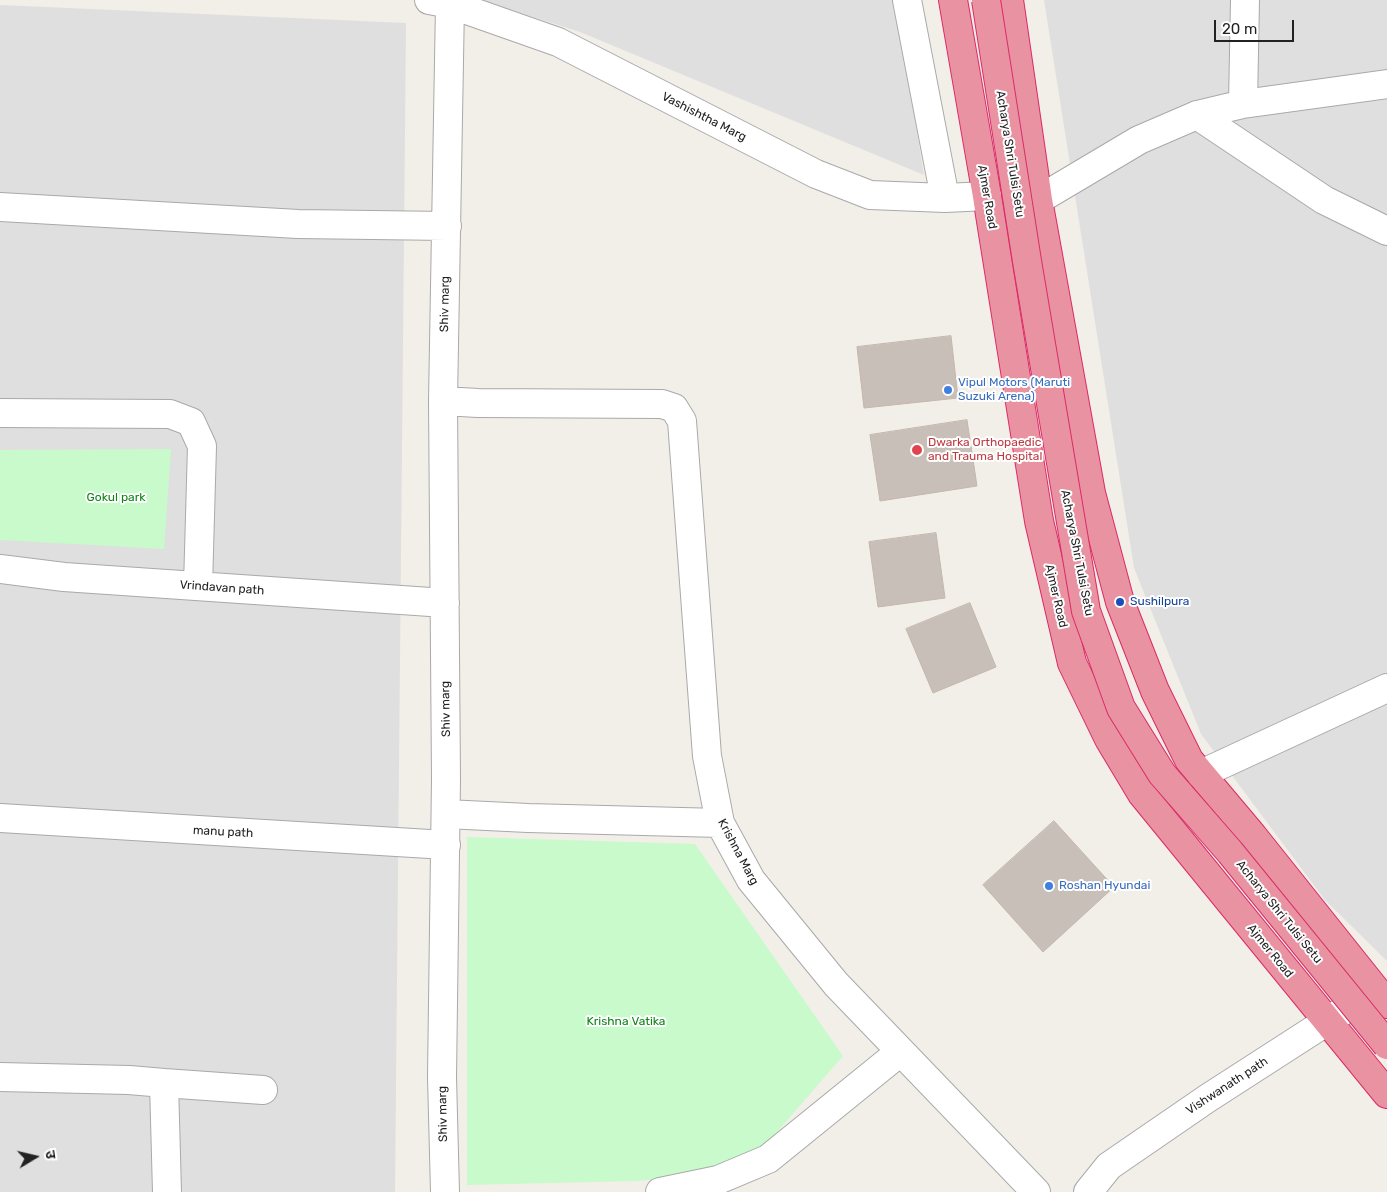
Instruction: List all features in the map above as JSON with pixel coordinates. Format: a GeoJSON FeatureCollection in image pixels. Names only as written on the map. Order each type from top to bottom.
{"type":"FeatureCollection","features":[{"type":"Feature","properties":{"kind":"highway","name":"Ajmer Road"},"geometry":{"type":"LineString","coordinates":[[953,0],[987,196],[1039,521],[1072,663],[1109,739],[1142,794],[1387,1094]]}},
{"type":"Feature","properties":{"kind":"highway","name":"Acharya Shri Tulsi Setu"},"geometry":{"type":"LineString","coordinates":[[986,0],[1028,271],[1086,611],[1121,708],[1162,774],[1230,852],[1387,1045]]}},
{"type":"Feature","properties":{"kind":"highway"},"geometry":{"type":"LineString","coordinates":[[1009,0],[1038,200],[1091,493],[1120,602],[1155,691],[1188,760],[1253,836],[1381,997]]}},
{"type":"Feature","properties":{"kind":"street"},"geometry":{"type":"LineString","coordinates":[[907,0],[945,198]]}},
{"type":"Feature","properties":{"kind":"street"},"geometry":{"type":"LineString","coordinates":[[1243,104],[1245,0]]}},
{"type":"Feature","properties":{"kind":"street","name":"Vashishtha Marg"},"geometry":{"type":"LineString","coordinates":[[440,2],[558,42],[816,174],[870,195],[945,198],[987,196]]}},
{"type":"Feature","properties":{"kind":"street","name":"Shiv marg"},"geometry":{"type":"LineString","coordinates":[[440,2],[447,226],[443,401],[446,845],[442,1076],[445,1192]]}},
{"type":"Feature","properties":{"kind":"street"},"geometry":{"type":"LineString","coordinates":[[1038,200],[1139,140],[1196,115],[1243,104],[1387,84]]}},
{"type":"Feature","properties":{"kind":"street"},"geometry":{"type":"LineString","coordinates":[[1196,115],[1324,200],[1387,231]]}},
{"type":"Feature","properties":{"kind":"street"},"geometry":{"type":"LineString","coordinates":[[0,207],[298,224],[447,226]]}},
{"type":"Feature","properties":{"kind":"street","name":"Krishna Marg"},"geometry":{"type":"LineString","coordinates":[[443,401],[478,403],[662,404],[674,408],[682,422],[707,756],[720,823],[751,880],[836,984],[1036,1192]]}},
{"type":"Feature","properties":{"kind":"street"},"geometry":{"type":"LineString","coordinates":[[0,413],[170,414],[191,422],[202,446],[198,586]]}},
{"type":"Feature","properties":{"kind":"street","name":"Vrindavan path"},"geometry":{"type":"LineString","coordinates":[[0,569],[64,577],[445,603]]}},
{"type":"Feature","properties":{"kind":"street"},"geometry":{"type":"LineString","coordinates":[[1201,774],[1387,688]]}},
{"type":"Feature","properties":{"kind":"street"},"geometry":{"type":"LineString","coordinates":[[446,814],[720,823]]}},
{"type":"Feature","properties":{"kind":"street","name":"manu path"},"geometry":{"type":"LineString","coordinates":[[0,818],[446,845]]}},
{"type":"Feature","properties":{"kind":"street","name":"Vishwanath path"},"geometry":{"type":"LineString","coordinates":[[1089,1191],[1110,1166],[1208,1098],[1328,1022],[1381,997]]}},
{"type":"Feature","properties":{"kind":"street"},"geometry":{"type":"LineString","coordinates":[[660,1192],[718,1180],[768,1159],[900,1052]]}},
{"type":"Feature","properties":{"kind":"street"},"geometry":{"type":"LineString","coordinates":[[0,1077],[130,1080],[263,1090]]}},
{"type":"Feature","properties":{"kind":"street"},"geometry":{"type":"LineString","coordinates":[[164,1083],[167,1192]]}},
{"type":"Feature","properties":{"kind":"shaded area"},"geometry":{"type":"Polygon","coordinates":[[[480,0],[896,0],[924,175],[580,32],[480,0]]]}},
{"type":"Feature","properties":{"kind":"shaded area","name":"Sushilpura"},"geometry":{"type":"Polygon","coordinates":[[[1044,0],[1387,0],[1387,961],[1325,900],[1201,734],[1134,568],[1044,0]]]}},
{"type":"Feature","properties":{"kind":"shaded area"},"geometry":{"type":"Polygon","coordinates":[[[0,5],[406,23],[395,1192],[0,1192],[0,5]]]}},
{"type":"Feature","properties":{"kind":"green space","name":"Gokul park"},"geometry":{"type":"Polygon","coordinates":[[[171,449],[164,549],[0,540],[0,450],[171,449]]]}},
{"type":"Feature","properties":{"kind":"green space","name":"Krishna Vatika"},"geometry":{"type":"Polygon","coordinates":[[[467,837],[695,844],[843,1056],[758,1154],[699,1176],[636,1181],[467,1185],[467,837]]]}},
{"type":"Feature","properties":{"kind":"building"},"geometry":{"type":"Polygon","coordinates":[[[951,336],[958,398],[864,408],[857,347],[951,336]]]}},
{"type":"Feature","properties":{"kind":"building"},"geometry":{"type":"Polygon","coordinates":[[[967,420],[977,486],[880,501],[870,435],[967,420]]]}},
{"type":"Feature","properties":{"kind":"building"},"geometry":{"type":"Polygon","coordinates":[[[936,533],[945,598],[878,607],[869,542],[936,533]]]}},
{"type":"Feature","properties":{"kind":"building"},"geometry":{"type":"Polygon","coordinates":[[[970,603],[996,667],[933,693],[906,629],[970,603]]]}},
{"type":"Feature","properties":{"kind":"building","name":"Roshan Hyundai"},"geometry":{"type":"Polygon","coordinates":[[[1054,821],[1114,887],[1043,952],[983,885],[1054,821]]]}},
{"type":"Feature","properties":{"kind":"place","name":"Vipul Motors (Maruti Suzuki Arena)"},"geometry":{"type":"Point","coordinates":[948,390]}},
{"type":"Feature","properties":{"kind":"place","name":"Dwarka Orthopaedic and Trauma Hospital"},"geometry":{"type":"Point","coordinates":[917,450]}},
{"type":"Feature","properties":{"kind":"place","name":"Sushilpura"},"geometry":{"type":"Point","coordinates":[1120,602]}},
{"type":"Feature","properties":{"kind":"place","name":"Roshan Hyundai"},"geometry":{"type":"Point","coordinates":[1049,886]}}]}
